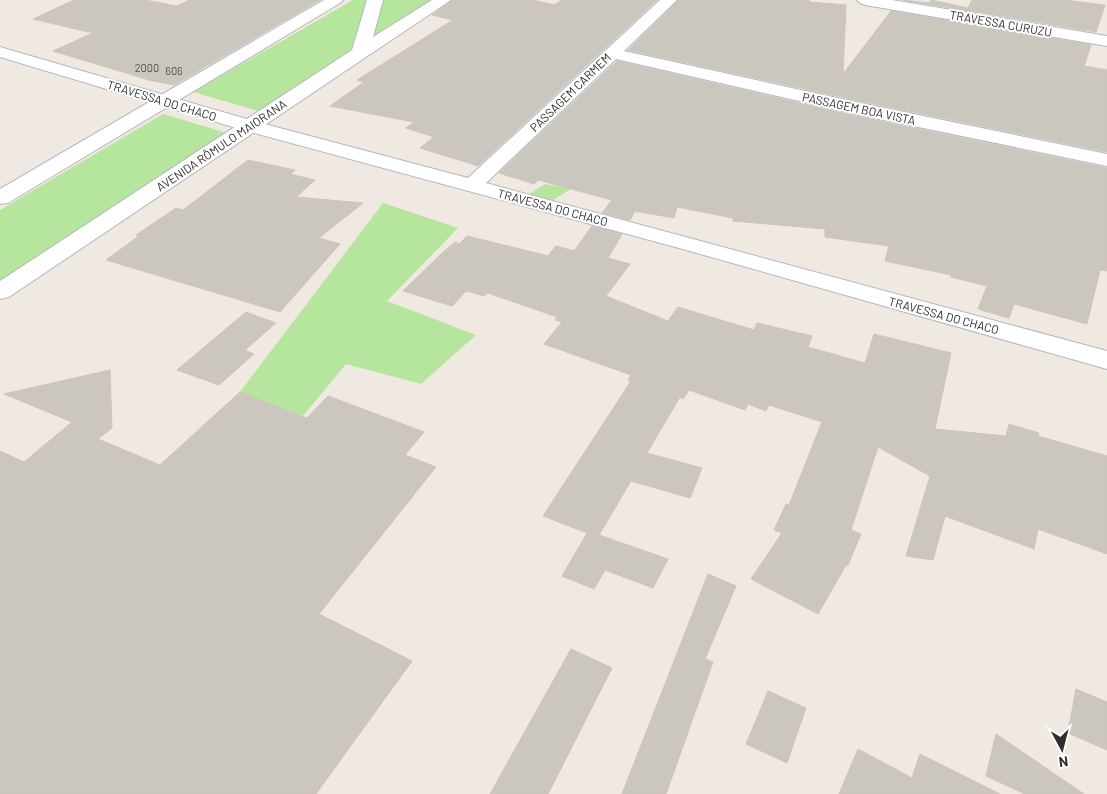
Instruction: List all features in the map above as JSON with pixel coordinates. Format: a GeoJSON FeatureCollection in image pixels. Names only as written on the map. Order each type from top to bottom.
{"type":"FeatureCollection","features":[{"type":"Feature","properties":{"kind":"street"},"geometry":{"type":"LineString","coordinates":[[0,198],[335,0]]}},
{"type":"Feature","properties":{"kind":"street"},"geometry":{"type":"LineString","coordinates":[[360,52],[375,0]]}},
{"type":"Feature","properties":{"kind":"street","name":"AVENIDA RÔMULO MAIORANA"},"geometry":{"type":"LineString","coordinates":[[0,292],[360,52],[444,0]]}},
{"type":"Feature","properties":{"kind":"street","name":"PASSAGEM CARMEM"},"geometry":{"type":"LineString","coordinates":[[472,185],[669,0]]}},
{"type":"Feature","properties":{"kind":"street","name":"TRAVESSA CURUZU"},"geometry":{"type":"LineString","coordinates":[[865,0],[1107,41]]}},
{"type":"Feature","properties":{"kind":"street","name":"TRAVESSA DO CHACO"},"geometry":{"type":"LineString","coordinates":[[0,52],[250,126],[472,185],[1107,360]]}},
{"type":"Feature","properties":{"kind":"street","name":"PASSAGEM BOA VISTA"},"geometry":{"type":"LineString","coordinates":[[611,53],[860,109],[1107,160]]}},
{"type":"Feature","properties":{"kind":"green space"},"geometry":{"type":"Polygon","coordinates":[[[353,0],[438,0],[259,111],[193,92],[353,0]]]}},
{"type":"Feature","properties":{"kind":"green space"},"geometry":{"type":"Polygon","coordinates":[[[163,114],[230,134],[0,281],[0,210],[163,114]]]}},
{"type":"Feature","properties":{"kind":"green space"},"geometry":{"type":"Polygon","coordinates":[[[545,184],[571,189],[550,202],[528,195],[545,184]]]}},
{"type":"Feature","properties":{"kind":"green space"},"geometry":{"type":"Polygon","coordinates":[[[383,203],[458,228],[387,301],[476,335],[421,384],[346,364],[303,416],[240,392],[383,203]]]}},
{"type":"Feature","properties":{"kind":"building"},"geometry":{"type":"Polygon","coordinates":[[[74,0],[145,0],[177,6],[190,0],[320,0],[174,85],[149,80],[53,51],[93,33],[33,19],[74,0]]]}},
{"type":"Feature","properties":{"kind":"building"},"geometry":{"type":"Polygon","coordinates":[[[453,0],[532,0],[555,5],[561,0],[657,0],[478,166],[420,148],[434,137],[406,128],[414,122],[330,106],[364,82],[357,80],[453,20],[432,15],[453,0]]]}},
{"type":"Feature","properties":{"kind":"building"},"geometry":{"type":"Polygon","coordinates":[[[679,0],[809,0],[809,2],[846,5],[843,74],[891,11],[1091,45],[1084,66],[1107,70],[1107,152],[860,101],[628,50],[679,0]]]}},
{"type":"Feature","properties":{"kind":"building"},"geometry":{"type":"Polygon","coordinates":[[[903,0],[929,3],[931,0],[968,8],[972,0],[1064,0],[1105,5],[1096,32],[903,0]]]}},
{"type":"Feature","properties":{"kind":"building"},"geometry":{"type":"Polygon","coordinates":[[[617,61],[860,117],[1107,168],[1107,271],[1100,270],[1087,324],[1014,304],[1009,318],[978,309],[987,286],[951,277],[951,275],[885,261],[889,246],[825,237],[825,229],[733,221],[733,218],[677,207],[674,218],[635,211],[630,220],[602,213],[612,200],[538,180],[534,184],[499,173],[617,61]]]}},
{"type":"Feature","properties":{"kind":"building"},"geometry":{"type":"Polygon","coordinates":[[[248,160],[295,170],[290,174],[315,180],[296,197],[363,203],[319,238],[340,244],[280,312],[106,260],[139,236],[136,235],[176,208],[183,210],[248,160]]]}},
{"type":"Feature","properties":{"kind":"building"},"geometry":{"type":"Polygon","coordinates":[[[592,226],[622,234],[608,258],[630,264],[606,296],[668,321],[678,307],[754,330],[757,323],[812,336],[808,347],[865,363],[874,334],[951,353],[935,429],[1006,436],[1009,424],[1039,433],[1038,436],[1107,456],[1107,554],[1038,529],[1034,549],[945,516],[933,560],[906,556],[930,476],[878,447],[851,530],[861,534],[848,565],[846,565],[818,614],[751,579],[782,533],[774,530],[786,504],[789,505],[822,422],[769,405],[766,411],[748,404],[745,410],[689,390],[683,399],[680,397],[647,453],[702,468],[690,498],[631,481],[599,535],[668,559],[653,588],[605,570],[594,589],[562,576],[587,533],[543,516],[631,381],[628,380],[631,375],[544,344],[562,322],[555,320],[557,317],[488,293],[484,296],[466,291],[452,306],[403,291],[455,242],[459,244],[467,236],[548,256],[556,246],[574,251],[592,226]]]}},
{"type":"Feature","properties":{"kind":"building"},"geometry":{"type":"Polygon","coordinates":[[[246,312],[276,323],[245,350],[254,354],[219,385],[177,370],[246,312]]]}},
{"type":"Feature","properties":{"kind":"building"},"geometry":{"type":"Polygon","coordinates":[[[110,370],[112,428],[98,439],[160,465],[240,392],[307,418],[328,396],[424,432],[405,455],[436,467],[319,614],[412,661],[316,794],[0,794],[0,451],[24,462],[72,422],[4,394],[110,370]]]}},
{"type":"Feature","properties":{"kind":"building"},"geometry":{"type":"Polygon","coordinates":[[[708,574],[736,586],[705,659],[713,662],[666,794],[622,794],[708,574]]]}},
{"type":"Feature","properties":{"kind":"building"},"geometry":{"type":"Polygon","coordinates":[[[571,649],[612,668],[548,794],[490,794],[571,649]]]}},
{"type":"Feature","properties":{"kind":"building"},"geometry":{"type":"Polygon","coordinates":[[[1076,689],[1107,702],[1107,750],[1068,733],[1076,689]]]}},
{"type":"Feature","properties":{"kind":"building"},"geometry":{"type":"Polygon","coordinates":[[[768,691],[806,708],[787,763],[746,744],[768,691]]]}},
{"type":"Feature","properties":{"kind":"building"},"geometry":{"type":"Polygon","coordinates":[[[996,734],[1084,794],[1025,794],[986,776],[996,734]]]}},
{"type":"Feature","properties":{"kind":"building"},"geometry":{"type":"Polygon","coordinates":[[[858,749],[912,778],[920,754],[1000,794],[839,794],[858,749]]]}}]}
